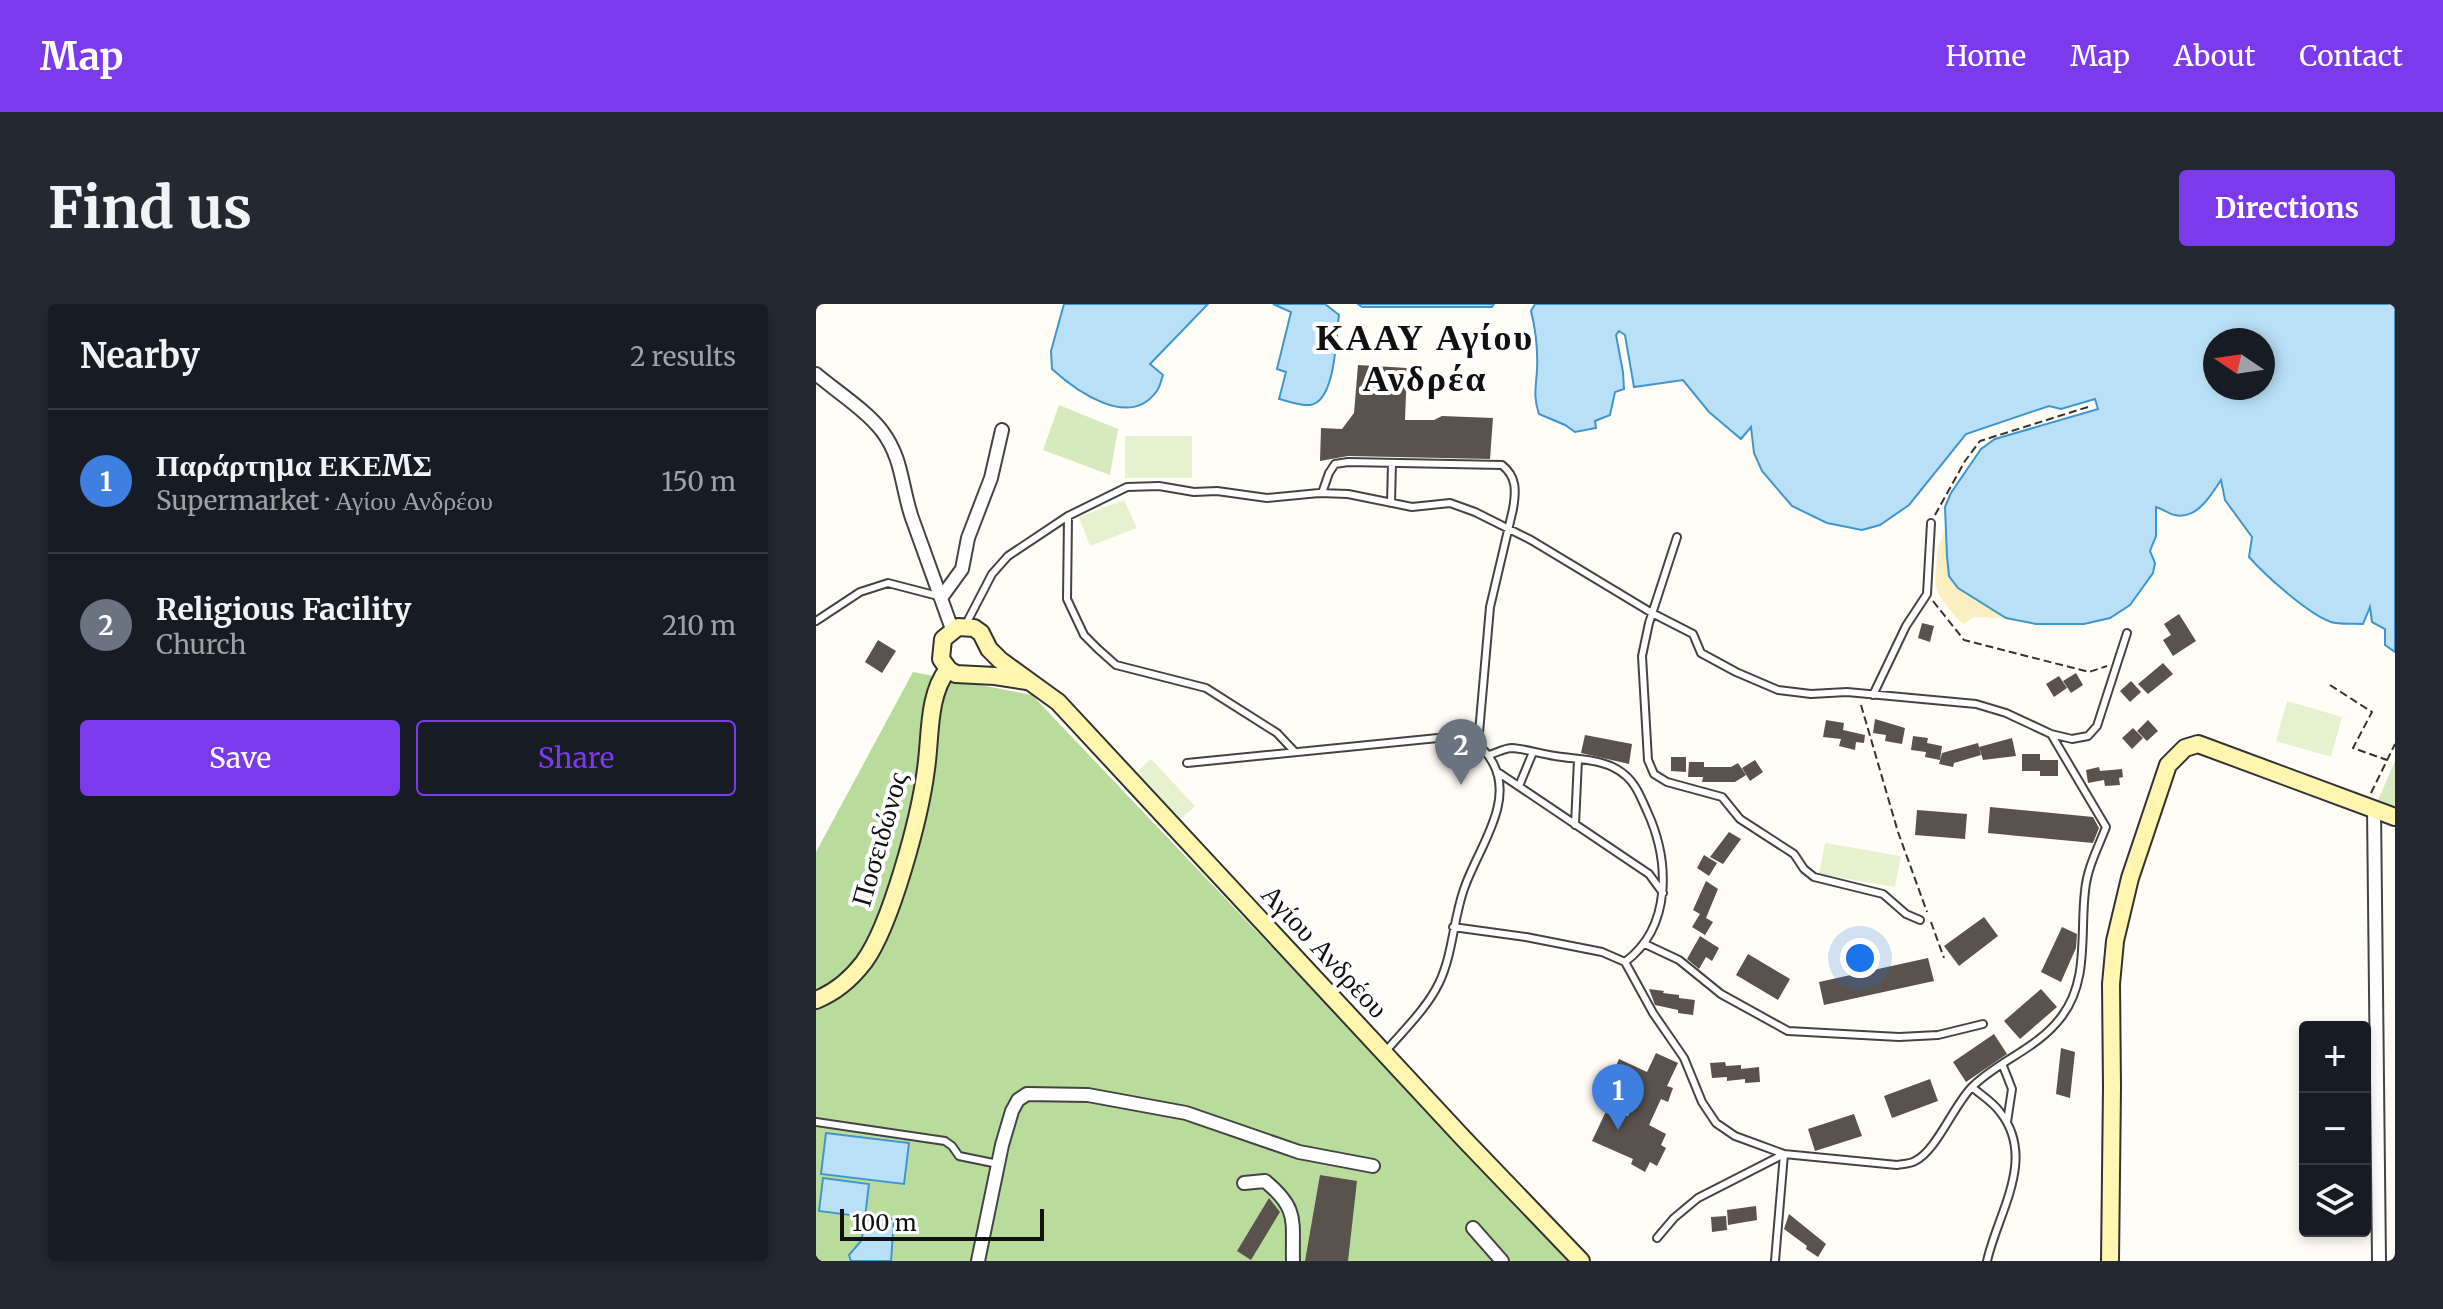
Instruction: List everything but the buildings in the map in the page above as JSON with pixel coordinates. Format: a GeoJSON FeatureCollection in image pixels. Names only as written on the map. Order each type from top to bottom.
{"type":"FeatureCollection","features":[{"type":"Feature","properties":{"kind":"street"},"geometry":{"type":"LineString","coordinates":[[816,374],[880,428],[893,448],[902,471],[905,495],[941,598],[958,628],[943,639],[940,653],[948,669]]}},
{"type":"Feature","properties":{"kind":"street"},"geometry":{"type":"LineString","coordinates":[[941,598],[962,569],[968,538],[991,478],[1002,430]]}},
{"type":"Feature","properties":{"kind":"street","name":"Αγίου Ανδρέου"},"geometry":{"type":"LineString","coordinates":[[958,628],[981,633],[989,649],[1058,702],[1581,1261]]}},
{"type":"Feature","properties":{"kind":"street"},"geometry":{"type":"LineString","coordinates":[[972,675],[984,665],[989,649]]}},
{"type":"Feature","properties":{"kind":"street","name":"Αγίου Ανδρέου"},"geometry":{"type":"LineString","coordinates":[[948,669],[956,674],[1027,681]]}},
{"type":"Feature","properties":{"kind":"street","name":"Ποσειδώνος"},"geometry":{"type":"LineString","coordinates":[[816,1000],[849,981],[866,960],[887,913],[903,865],[926,772],[935,688],[948,669]]}},
{"type":"Feature","properties":{"kind":"street"},"geometry":{"type":"LineString","coordinates":[[2110,1261],[2111,984],[2115,941],[2130,878],[2168,765],[2185,748],[2198,744],[2395,817]]}},
{"type":"Feature","properties":{"kind":"street"},"geometry":{"type":"LineString","coordinates":[[2369,807],[2379,1261]]}},
{"type":"Feature","properties":{"kind":"street"},"geometry":{"type":"LineString","coordinates":[[978,1261],[1012,1111],[1018,1100],[1027,1094],[1088,1095],[1186,1113],[1299,1152],[1373,1166]]}},
{"type":"Feature","properties":{"kind":"street"},"geometry":{"type":"LineString","coordinates":[[1244,1183],[1265,1181],[1282,1195],[1292,1212],[1293,1261]]}},
{"type":"Feature","properties":{"kind":"street"},"geometry":{"type":"LineString","coordinates":[[1473,1228],[1502,1261]]}},
{"type":"Feature","properties":{"kind":"lane"},"geometry":{"type":"LineString","coordinates":[[1391,503],[1392,463]]}},
{"type":"Feature","properties":{"kind":"lane"},"geometry":{"type":"LineString","coordinates":[[1322,493],[1335,464],[1502,465],[1514,477],[1516,495],[1490,607],[1478,744]]}},
{"type":"Feature","properties":{"kind":"lane"},"geometry":{"type":"LineString","coordinates":[[958,628],[992,574],[1008,556],[1068,516],[1127,487],[1159,486],[1267,498],[1348,494],[1412,507],[1450,503],[1508,528],[1580,568],[1652,613],[1693,634],[1701,653],[1778,690],[1811,694],[1859,693],[1976,704],[2006,713],[2051,734],[2072,739],[2088,736],[2097,726],[2127,633]]}},
{"type":"Feature","properties":{"kind":"lane"},"geometry":{"type":"LineString","coordinates":[[1068,516],[1067,599],[1084,635],[1116,665],[1206,688],[1277,733],[1294,751]]}},
{"type":"Feature","properties":{"kind":"lane"},"geometry":{"type":"LineString","coordinates":[[1873,695],[1906,626],[1927,594],[1931,523]]}},
{"type":"Feature","properties":{"kind":"lane"},"geometry":{"type":"LineString","coordinates":[[1677,537],[1652,613],[1642,656],[1648,760],[1654,774],[1667,782],[1722,797],[1740,819],[1794,854],[1814,877],[1883,894],[1906,914],[1920,920]]}},
{"type":"Feature","properties":{"kind":"lane"},"geometry":{"type":"LineString","coordinates":[[816,621],[860,592],[888,583],[941,598]]}},
{"type":"Feature","properties":{"kind":"lane"},"geometry":{"type":"LineString","coordinates":[[1453,927],[1602,952],[1625,962],[1653,1013],[1684,1058],[1702,1102],[1716,1123],[1735,1136],[1784,1154],[1897,1165],[1915,1161],[1930,1147],[1972,1087],[2041,1038],[2063,1016],[2075,994],[2084,948],[2085,892],[2089,869],[2106,827],[2051,734]]}},
{"type":"Feature","properties":{"kind":"lane"},"geometry":{"type":"LineString","coordinates":[[1187,763],[1448,737],[1478,744],[1489,755],[1499,773],[1501,791],[1495,818],[1464,888],[1447,961],[1438,986],[1384,1053]]}},
{"type":"Feature","properties":{"kind":"lane"},"geometry":{"type":"LineString","coordinates":[[1489,755],[1510,748],[1595,761],[1627,776],[1637,790],[1652,823],[1662,860],[1663,893],[1653,929],[1645,944],[1625,962]]}},
{"type":"Feature","properties":{"kind":"lane"},"geometry":{"type":"LineString","coordinates":[[1519,786],[1533,752]]}},
{"type":"Feature","properties":{"kind":"lane"},"geometry":{"type":"LineString","coordinates":[[1575,825],[1578,759]]}},
{"type":"Feature","properties":{"kind":"lane"},"geometry":{"type":"LineString","coordinates":[[1499,773],[1649,874],[1663,893]]}},
{"type":"Feature","properties":{"kind":"lane"},"geometry":{"type":"LineString","coordinates":[[1645,944],[1679,960],[1721,994],[1788,1031],[1899,1037],[1938,1035],[1983,1024]]}},
{"type":"Feature","properties":{"kind":"lane"},"geometry":{"type":"LineString","coordinates":[[2003,1066],[2012,1089],[2007,1122]]}},
{"type":"Feature","properties":{"kind":"lane"},"geometry":{"type":"LineString","coordinates":[[1972,1087],[1998,1109],[2007,1122],[2015,1139],[2017,1155],[2012,1184],[1993,1234],[1987,1261]]}},
{"type":"Feature","properties":{"kind":"lane"},"geometry":{"type":"LineString","coordinates":[[816,1122],[945,1141],[959,1156],[998,1164]]}},
{"type":"Feature","properties":{"kind":"lane"},"geometry":{"type":"LineString","coordinates":[[1657,1238],[1674,1218],[1698,1198],[1784,1154]]}},
{"type":"Feature","properties":{"kind":"lane"},"geometry":{"type":"LineString","coordinates":[[1775,1261],[1784,1154]]}},
{"type":"Feature","properties":{"kind":"path"},"geometry":{"type":"LineString","coordinates":[[1931,523],[1965,461],[1980,441],[2091,406]]}},
{"type":"Feature","properties":{"kind":"path"},"geometry":{"type":"LineString","coordinates":[[1927,594],[1964,640],[2089,672],[2116,663]]}},
{"type":"Feature","properties":{"kind":"path"},"geometry":{"type":"LineString","coordinates":[[2330,685],[2372,712],[2353,748],[2387,760]]}},
{"type":"Feature","properties":{"kind":"path"},"geometry":{"type":"LineString","coordinates":[[1859,693],[1872,750],[1898,832],[1944,958]]}},
{"type":"Feature","properties":{"kind":"path"},"geometry":{"type":"LineString","coordinates":[[2369,807],[2395,744]]}},
{"type":"Feature","properties":{"kind":"green space"},"geometry":{"type":"Polygon","coordinates":[[[1059,405],[1118,429],[1110,475],[1043,450],[1059,405]]]}},
{"type":"Feature","properties":{"kind":"green space"},"geometry":{"type":"Polygon","coordinates":[[[1125,436],[1192,436],[1192,478],[1125,478],[1125,436]]]}},
{"type":"Feature","properties":{"kind":"green space"},"geometry":{"type":"Polygon","coordinates":[[[1124,500],[1137,528],[1090,546],[1079,517],[1124,500]]]}},
{"type":"Feature","properties":{"kind":"green space"},"geometry":{"type":"Polygon","coordinates":[[[913,672],[1032,695],[1570,1261],[816,1261],[816,852],[913,672]]]}},
{"type":"Feature","properties":{"kind":"green space"},"geometry":{"type":"Polygon","coordinates":[[[2287,701],[2342,717],[2331,757],[2276,741],[2287,701]]]}},
{"type":"Feature","properties":{"kind":"green space"},"geometry":{"type":"Polygon","coordinates":[[[1151,759],[1195,806],[1169,830],[1125,783],[1151,759]]]}},
{"type":"Feature","properties":{"kind":"green space"},"geometry":{"type":"Polygon","coordinates":[[[2395,761],[2395,817],[2374,809],[2395,761]]]}},
{"type":"Feature","properties":{"kind":"green space"},"geometry":{"type":"Polygon","coordinates":[[[1825,843],[1901,856],[1895,887],[1819,874],[1825,843]]]}},
{"type":"Feature","properties":{"kind":"sand"},"geometry":{"type":"Polygon","coordinates":[[[1946,528],[1949,576],[1985,606],[2006,618],[1974,617],[1964,624],[1938,594],[1935,581],[1938,547],[1946,528]]]}},
{"type":"Feature","properties":{"kind":"water"},"geometry":{"type":"Polygon","coordinates":[[[1064,304],[1208,304],[1150,364],[1163,375],[1156,392],[1145,403],[1118,407],[1088,396],[1052,369],[1051,351],[1064,304]]]}},
{"type":"Feature","properties":{"kind":"water"},"geometry":{"type":"Polygon","coordinates":[[[1273,304],[1325,304],[1339,315],[1330,380],[1319,401],[1310,405],[1279,399],[1286,372],[1277,369],[1291,312],[1273,304]]]}},
{"type":"Feature","properties":{"kind":"water"},"geometry":{"type":"Polygon","coordinates":[[[1358,304],[1494,304],[1492,307],[1362,307],[1358,304]]]}},
{"type":"Feature","properties":{"kind":"water"},"geometry":{"type":"Polygon","coordinates":[[[1535,304],[2395,304],[2395,652],[2385,645],[2385,629],[2372,622],[2370,607],[2363,624],[2331,622],[2299,603],[2256,565],[2249,557],[2252,537],[2225,500],[2221,480],[2202,505],[2190,514],[2175,515],[2156,507],[2156,536],[2150,551],[2155,563],[2153,573],[2130,605],[2110,618],[2084,624],[2036,624],[2006,618],[1958,588],[1949,576],[1945,507],[1981,449],[1995,439],[2098,409],[2095,399],[2061,409],[2049,406],[1966,434],[1909,505],[1880,525],[1862,530],[1827,523],[1792,506],[1762,471],[1754,453],[1751,427],[1741,439],[1709,412],[1683,380],[1634,387],[1625,335],[1619,331],[1616,335],[1624,389],[1615,392],[1610,415],[1595,421],[1596,428],[1575,432],[1539,414],[1535,397],[1535,333],[1531,311],[1535,304]]]}},
{"type":"Feature","properties":{"kind":"water"},"geometry":{"type":"Polygon","coordinates":[[[826,1133],[909,1143],[904,1184],[821,1174],[826,1133]]]}},
{"type":"Feature","properties":{"kind":"water"},"geometry":{"type":"Polygon","coordinates":[[[823,1178],[869,1184],[865,1217],[819,1211],[823,1178]]]}},
{"type":"Feature","properties":{"kind":"water"},"geometry":{"type":"Polygon","coordinates":[[[894,1219],[891,1261],[851,1261],[849,1255],[861,1241],[866,1220],[894,1219]]]}},
{"type":"Feature","properties":{"kind":"place","name":"Religious Facility"},"geometry":{"type":"Point","coordinates":[1461,785]}},
{"type":"Feature","properties":{"kind":"place","name":"Παράρτημα ΕΚΕΜΣ"},"geometry":{"type":"Point","coordinates":[1618,1130]}},
{"type":"Feature","properties":{"kind":"district","name":"ΚΑΑΥ Αγίου Ανδρέα"},"geometry":{"type":"Point","coordinates":[1425,358]}}]}
